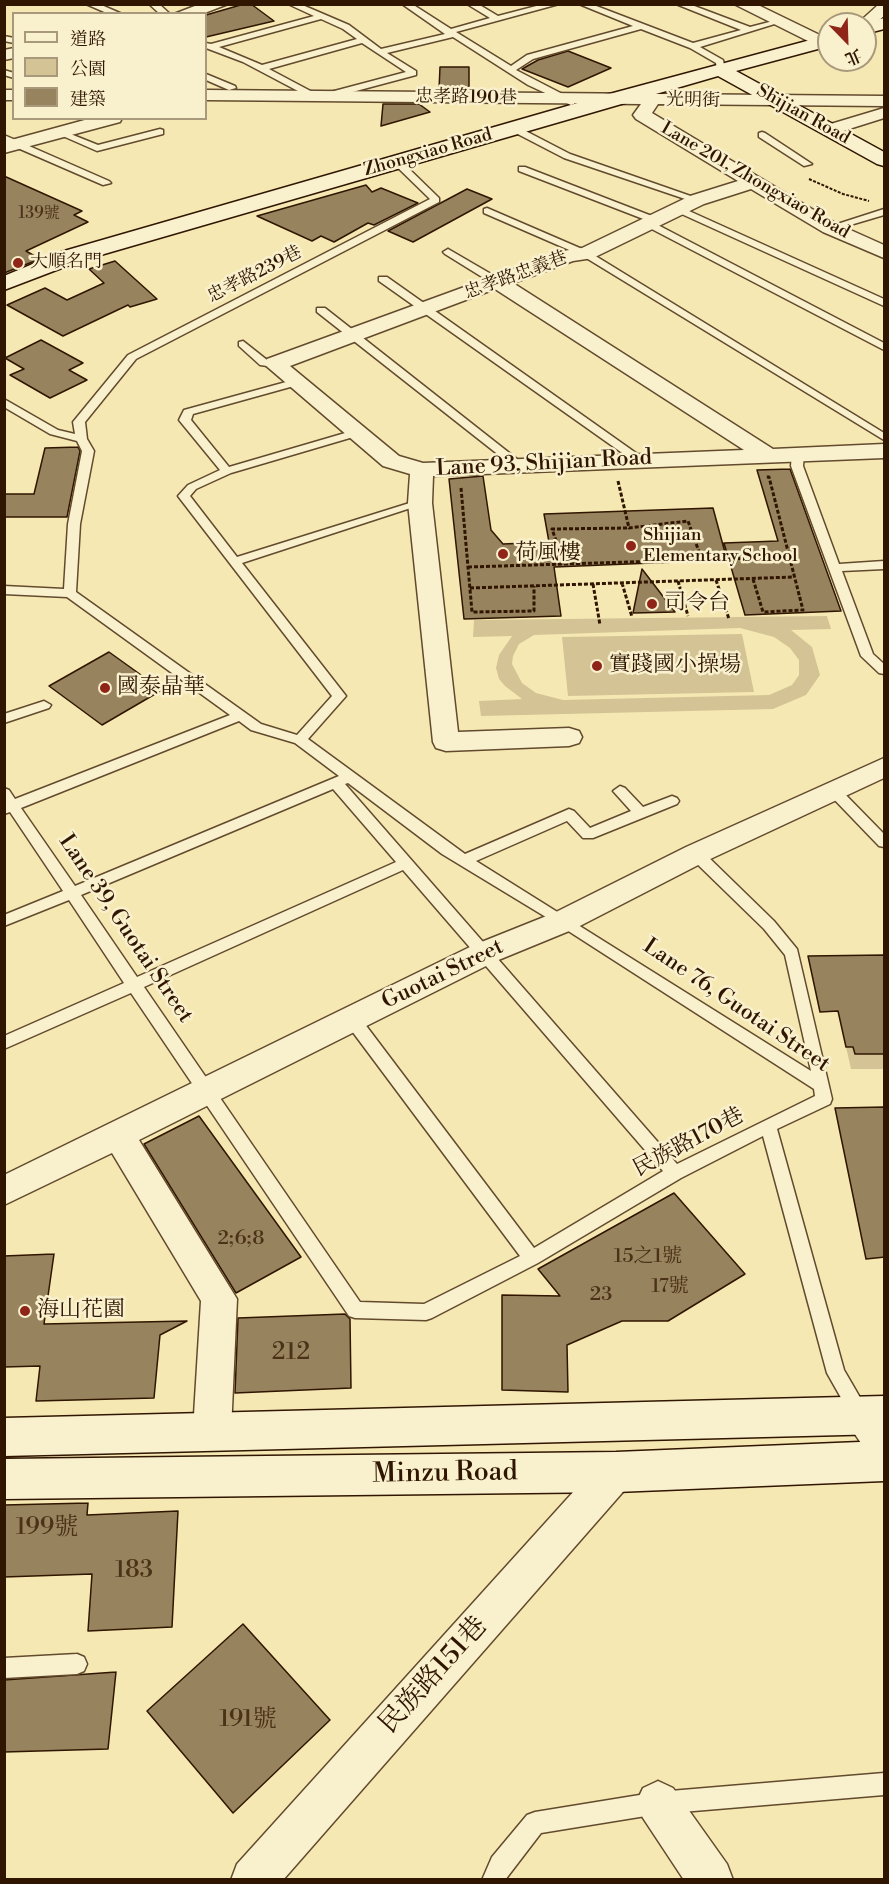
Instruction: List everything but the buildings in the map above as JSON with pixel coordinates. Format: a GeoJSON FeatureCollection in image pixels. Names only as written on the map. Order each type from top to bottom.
{"type":"FeatureCollection","features":[{"type":"Feature","properties":{"kind":"street"},"geometry":{"type":"LineString","coordinates":[[190,12],[220,4]]}},
{"type":"Feature","properties":{"kind":"street"},"geometry":{"type":"LineString","coordinates":[[752,6],[777,22],[817,38]]}},
{"type":"Feature","properties":{"kind":"street","name":"Zhongxiao Road"},"geometry":{"type":"LineString","coordinates":[[4,284],[72,256],[513,128],[574,103],[609,100],[817,43]]}},
{"type":"Feature","properties":{"kind":"street","name":"Shijian Road"},"geometry":{"type":"LineString","coordinates":[[721,70],[885,160]]}},
{"type":"Feature","properties":{"kind":"street"},"geometry":{"type":"LineString","coordinates":[[207,95],[231,88],[270,72]]}},
{"type":"Feature","properties":{"kind":"street","name":"忠孝路190巷"},"geometry":{"type":"LineString","coordinates":[[207,95],[574,103]]}},
{"type":"Feature","properties":{"kind":"street","name":"光明街"},"geometry":{"type":"LineString","coordinates":[[609,100],[885,101]]}},
{"type":"Feature","properties":{"kind":"street","name":"Lane 201, Zhongxiao Road"},"geometry":{"type":"LineString","coordinates":[[652,100],[642,115],[830,228],[885,252]]}},
{"type":"Feature","properties":{"kind":"street"},"geometry":{"type":"LineString","coordinates":[[830,130],[885,113]]}},
{"type":"Feature","properties":{"kind":"street"},"geometry":{"type":"LineString","coordinates":[[9,143],[60,133],[107,120]]}},
{"type":"Feature","properties":{"kind":"street","name":"忠孝路忠義巷"},"geometry":{"type":"LineString","coordinates":[[275,364],[570,255],[586,254],[697,200],[753,182]]}},
{"type":"Feature","properties":{"kind":"street"},"geometry":{"type":"LineString","coordinates":[[499,283],[767,455]]}},
{"type":"Feature","properties":{"kind":"street"},"geometry":{"type":"LineString","coordinates":[[275,364],[391,461],[422,470]]}},
{"type":"Feature","properties":{"kind":"street","name":"Lane 93, Shijian Road"},"geometry":{"type":"LineString","coordinates":[[569,737],[446,742],[420,503],[422,470],[518,465],[634,470],[767,455],[885,451]]}},
{"type":"Feature","properties":{"kind":"street","name":"Guotai Street"},"geometry":{"type":"LineString","coordinates":[[4,1191],[485,953],[564,921],[696,854],[885,767]]}},
{"type":"Feature","properties":{"kind":"street"},"geometry":{"type":"LineString","coordinates":[[118,1135],[219,1299],[212,1431]]}},
{"type":"Feature","properties":{"kind":"street","name":"Minzu Road"},"geometry":{"type":"LineString","coordinates":[[4,1437],[212,1431],[877,1425]]}},
{"type":"Feature","properties":{"kind":"street","name":"Minzu Road"},"geometry":{"type":"LineString","coordinates":[[4,1479],[616,1472],[885,1461]]}},
{"type":"Feature","properties":{"kind":"street","name":"民族路151巷"},"geometry":{"type":"LineString","coordinates":[[253,1880],[616,1472]]}},
{"type":"Feature","properties":{"kind":"street"},"geometry":{"type":"LineString","coordinates":[[658,1803],[711,1880]]}},
{"type":"Feature","properties":{"kind":"lane"},"geometry":{"type":"LineString","coordinates":[[90,4],[112,12]]}},
{"type":"Feature","properties":{"kind":"lane"},"geometry":{"type":"LineString","coordinates":[[207,46],[270,72],[319,97],[413,74],[346,27],[292,4]]}},
{"type":"Feature","properties":{"kind":"lane"},"geometry":{"type":"LineString","coordinates":[[406,4],[531,83],[574,103]]}},
{"type":"Feature","properties":{"kind":"lane"},"geometry":{"type":"LineString","coordinates":[[471,4],[497,19]]}},
{"type":"Feature","properties":{"kind":"lane"},"geometry":{"type":"LineString","coordinates":[[380,52],[555,4]]}},
{"type":"Feature","properties":{"kind":"lane"},"geometry":{"type":"LineString","coordinates":[[583,4],[693,46],[720,62],[721,70]]}},
{"type":"Feature","properties":{"kind":"lane"},"geometry":{"type":"LineString","coordinates":[[680,4],[750,30]]}},
{"type":"Feature","properties":{"kind":"lane"},"geometry":{"type":"LineString","coordinates":[[207,46],[320,16]]}},
{"type":"Feature","properties":{"kind":"lane"},"geometry":{"type":"LineString","coordinates":[[693,46],[777,22]]}},
{"type":"Feature","properties":{"kind":"lane"},"geometry":{"type":"LineString","coordinates":[[511,70],[530,57],[639,27]]}},
{"type":"Feature","properties":{"kind":"lane"},"geometry":{"type":"LineString","coordinates":[[270,72],[364,40]]}},
{"type":"Feature","properties":{"kind":"lane"},"geometry":{"type":"LineString","coordinates":[[207,78],[231,88]]}},
{"type":"Feature","properties":{"kind":"lane"},"geometry":{"type":"LineString","coordinates":[[513,128],[567,156],[697,200]]}},
{"type":"Feature","properties":{"kind":"lane"},"geometry":{"type":"LineString","coordinates":[[60,133],[97,148],[160,132]]}},
{"type":"Feature","properties":{"kind":"lane"},"geometry":{"type":"LineString","coordinates":[[762,135],[807,164]]}},
{"type":"Feature","properties":{"kind":"lane"},"geometry":{"type":"LineString","coordinates":[[9,143],[106,183]]}},
{"type":"Feature","properties":{"kind":"lane","name":"忠孝路239巷"},"geometry":{"type":"LineString","coordinates":[[81,439],[79,422],[132,357],[436,200],[398,163]]}},
{"type":"Feature","properties":{"kind":"lane"},"geometry":{"type":"LineString","coordinates":[[522,169],[651,222],[885,347]]}},
{"type":"Feature","properties":{"kind":"lane"},"geometry":{"type":"LineString","coordinates":[[678,209],[885,303]]}},
{"type":"Feature","properties":{"kind":"lane"},"geometry":{"type":"LineString","coordinates":[[830,228],[881,209]]}},
{"type":"Feature","properties":{"kind":"lane"},"geometry":{"type":"LineString","coordinates":[[487,211],[586,254],[885,436]]}},
{"type":"Feature","properties":{"kind":"lane"},"geometry":{"type":"LineString","coordinates":[[448,252],[499,283]]}},
{"type":"Feature","properties":{"kind":"lane"},"geometry":{"type":"LineString","coordinates":[[383,279],[426,309],[634,470]]}},
{"type":"Feature","properties":{"kind":"lane"},"geometry":{"type":"LineString","coordinates":[[321,310],[518,465]]}},
{"type":"Feature","properties":{"kind":"lane"},"geometry":{"type":"LineString","coordinates":[[243,344],[264,363],[275,364]]}},
{"type":"Feature","properties":{"kind":"lane"},"geometry":{"type":"LineString","coordinates":[[227,471],[185,420],[188,411],[297,382]]}},
{"type":"Feature","properties":{"kind":"lane"},"geometry":{"type":"LineString","coordinates":[[4,402],[54,432],[81,439],[88,451],[74,524],[70,593]]}},
{"type":"Feature","properties":{"kind":"lane"},"geometry":{"type":"LineString","coordinates":[[4,590],[70,593],[256,727],[300,740],[339,696],[184,496],[192,487],[227,471],[356,433]]}},
{"type":"Feature","properties":{"kind":"lane"},"geometry":{"type":"LineString","coordinates":[[798,454],[797,466],[867,656],[885,670]]}},
{"type":"Feature","properties":{"kind":"lane"},"geometry":{"type":"LineString","coordinates":[[233,562],[420,503]]}},
{"type":"Feature","properties":{"kind":"lane"},"geometry":{"type":"LineString","coordinates":[[835,568],[885,565]]}},
{"type":"Feature","properties":{"kind":"lane"},"geometry":{"type":"LineString","coordinates":[[4,719],[44,705]]}},
{"type":"Feature","properties":{"kind":"lane"},"geometry":{"type":"LineString","coordinates":[[7,802],[242,715]]}},
{"type":"Feature","properties":{"kind":"lane","name":"Lane 76, Guotai Street"},"geometry":{"type":"LineString","coordinates":[[300,740],[447,850],[564,921],[822,1086],[824,1099],[768,1126]]}},
{"type":"Feature","properties":{"kind":"lane"},"geometry":{"type":"LineString","coordinates":[[4,921],[350,777]]}},
{"type":"Feature","properties":{"kind":"lane"},"geometry":{"type":"LineString","coordinates":[[334,782],[675,1173]]}},
{"type":"Feature","properties":{"kind":"lane"},"geometry":{"type":"LineString","coordinates":[[833,790],[885,842]]}},
{"type":"Feature","properties":{"kind":"lane"},"geometry":{"type":"LineString","coordinates":[[620,791],[641,813]]}},
{"type":"Feature","properties":{"kind":"lane"},"geometry":{"type":"LineString","coordinates":[[464,860],[569,814],[588,834],[672,801]]}},
{"type":"Feature","properties":{"kind":"lane","name":"Lane 39, Guotai Street"},"geometry":{"type":"LineString","coordinates":[[7,802],[73,892],[355,1310],[426,1312]]}},
{"type":"Feature","properties":{"kind":"lane"},"geometry":{"type":"LineString","coordinates":[[696,854],[769,925],[792,953],[822,1086]]}},
{"type":"Feature","properties":{"kind":"lane"},"geometry":{"type":"LineString","coordinates":[[4,1043],[406,863]]}},
{"type":"Feature","properties":{"kind":"lane"},"geometry":{"type":"LineString","coordinates":[[352,1019],[532,1258]]}},
{"type":"Feature","properties":{"kind":"lane","name":"民族路170巷"},"geometry":{"type":"LineString","coordinates":[[426,1312],[532,1258],[675,1173],[768,1126],[836,1373],[877,1425]]}},
{"type":"Feature","properties":{"kind":"lane"},"geometry":{"type":"LineString","coordinates":[[4,1668],[77,1664]]}},
{"type":"Feature","properties":{"kind":"lane"},"geometry":{"type":"LineString","coordinates":[[493,1880],[500,1865],[535,1823],[658,1803],[885,1784]]}},
{"type":"Feature","properties":{"kind":"path"},"geometry":{"type":"LineString","coordinates":[[807,164],[790,169],[843,194],[862,197],[881,209]]}},
{"type":"Feature","properties":{"kind":"path"},"geometry":{"type":"LineString","coordinates":[[607,482],[618,481],[634,470]]}},
{"type":"Feature","properties":{"kind":"path"},"geometry":{"type":"LineString","coordinates":[[753,579],[763,612],[803,610],[769,477],[757,478]]}},
{"type":"Feature","properties":{"kind":"path"},"geometry":{"type":"LineString","coordinates":[[618,481],[629,528]]}},
{"type":"Feature","properties":{"kind":"path"},"geometry":{"type":"LineString","coordinates":[[471,487],[459,488],[472,612],[534,611],[534,586]]}},
{"type":"Feature","properties":{"kind":"path"},"geometry":{"type":"LineString","coordinates":[[564,564],[552,529],[629,528],[688,521],[702,560]]}},
{"type":"Feature","properties":{"kind":"path"},"geometry":{"type":"LineString","coordinates":[[468,567],[789,557]]}},
{"type":"Feature","properties":{"kind":"path"},"geometry":{"type":"LineString","coordinates":[[470,588],[794,577]]}},
{"type":"Feature","properties":{"kind":"path"},"geometry":{"type":"LineString","coordinates":[[716,580],[729,619]]}},
{"type":"Feature","properties":{"kind":"path"},"geometry":{"type":"LineString","coordinates":[[678,581],[688,616]]}},
{"type":"Feature","properties":{"kind":"path"},"geometry":{"type":"LineString","coordinates":[[622,583],[632,617]]}},
{"type":"Feature","properties":{"kind":"path"},"geometry":{"type":"LineString","coordinates":[[593,584],[600,625]]}},
{"type":"Feature","properties":{"kind":"green space"},"geometry":{"type":"Polygon","coordinates":[[[827,616],[831,629],[791,630],[812,647],[820,675],[806,695],[773,709],[481,716],[479,701],[522,699],[499,679],[496,668],[499,655],[512,636],[473,637],[474,620],[827,616]],[[740,628],[534,635],[519,644],[512,664],[522,683],[536,693],[563,700],[769,695],[792,685],[799,675],[799,660],[790,648],[774,637],[740,628]]]}},
{"type":"Feature","properties":{"kind":"green space"},"geometry":{"type":"Polygon","coordinates":[[[742,634],[754,692],[568,696],[562,637],[742,634]]]}},
{"type":"Feature","properties":{"kind":"green space"},"geometry":{"type":"Polygon","coordinates":[[[846,1047],[853,1047],[855,1054],[884,1054],[884,1069],[851,1069],[846,1047]]]}},
{"type":"Feature","properties":{"kind":"place","name":"大順名門"},"geometry":{"type":"Point","coordinates":[18,263]}},
{"type":"Feature","properties":{"kind":"place","name":"Shijian Elementary School"},"geometry":{"type":"Point","coordinates":[631,546]}},
{"type":"Feature","properties":{"kind":"place","name":"荷風樓"},"geometry":{"type":"Point","coordinates":[503,554]}},
{"type":"Feature","properties":{"kind":"place","name":"司令台"},"geometry":{"type":"Point","coordinates":[652,604]}},
{"type":"Feature","properties":{"kind":"place","name":"實踐國小操場"},"geometry":{"type":"Point","coordinates":[597,666]}},
{"type":"Feature","properties":{"kind":"place","name":"國泰晶華"},"geometry":{"type":"Point","coordinates":[105,688]}},
{"type":"Feature","properties":{"kind":"place","name":"海山花園"},"geometry":{"type":"Point","coordinates":[25,1311]}}]}
